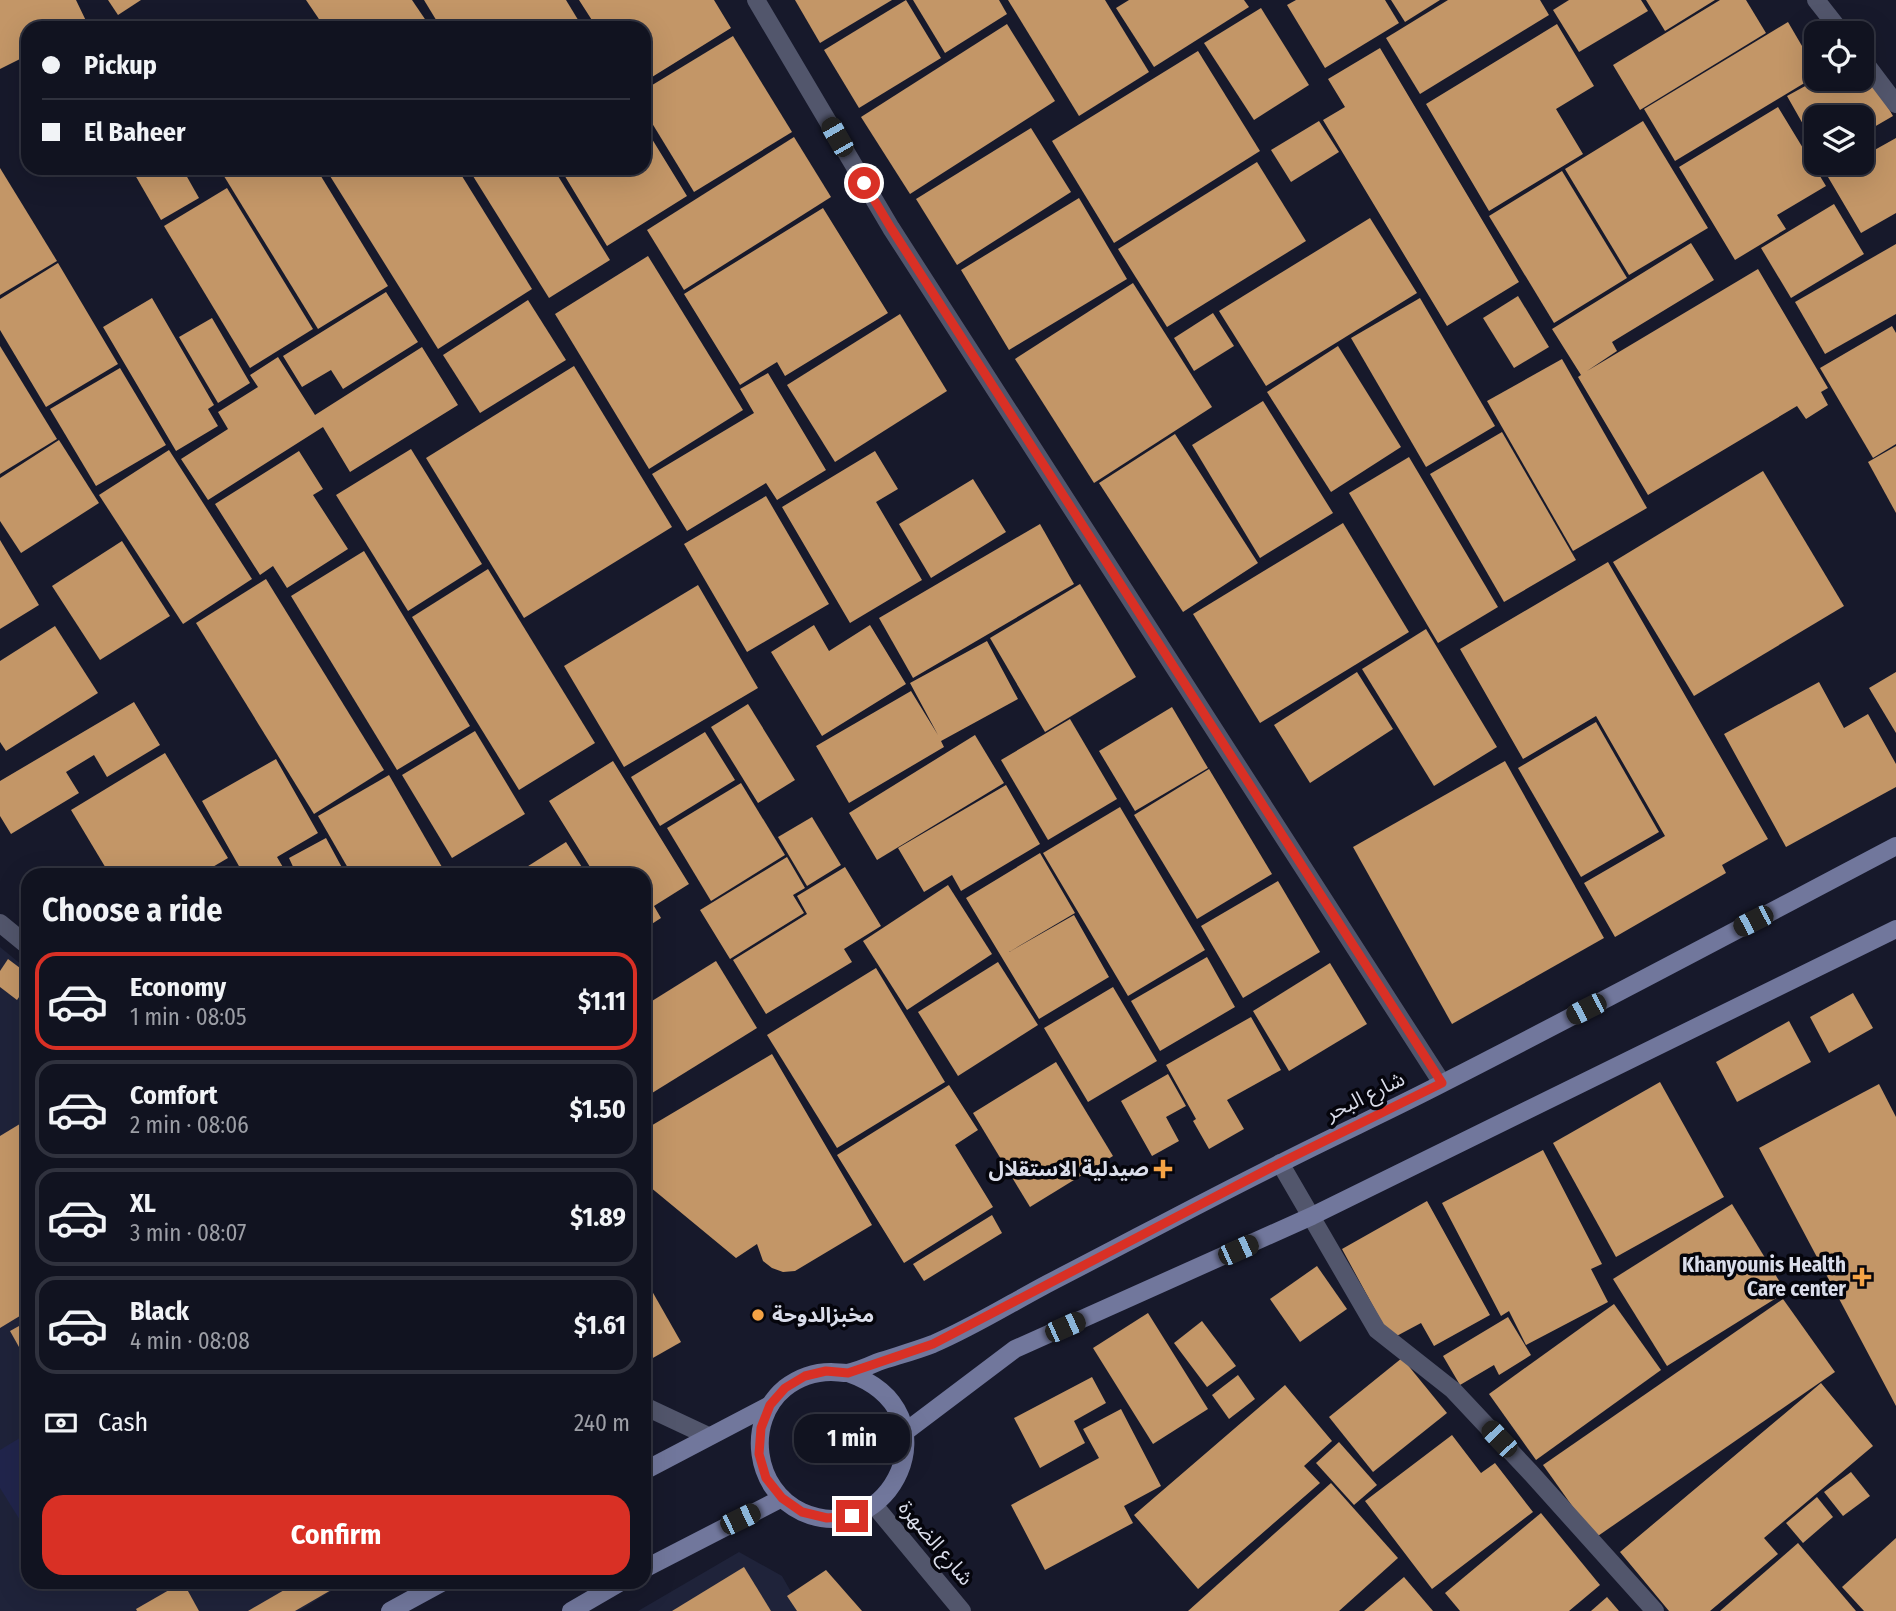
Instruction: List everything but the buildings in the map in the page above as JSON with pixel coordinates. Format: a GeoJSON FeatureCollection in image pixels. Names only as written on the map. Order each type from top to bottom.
{"type":"FeatureCollection","features":[{"type":"Feature","properties":{"kind":"main road","name":"شارع البحر"},"geometry":{"type":"LineString","coordinates":[[848,1373],[933,1344],[1896,846]]}},
{"type":"Feature","properties":{"kind":"main road"},"geometry":{"type":"LineString","coordinates":[[905,1432],[1015,1349],[1312,1216],[1896,929]]}},
{"type":"Feature","properties":{"kind":"main road"},"geometry":{"type":"LineString","coordinates":[[826,1371],[848,1373],[869,1380],[886,1394],[899,1412],[905,1432],[906,1453],[900,1473],[889,1490],[874,1505],[852,1516],[827,1518],[802,1512],[782,1498],[766,1478],[759,1454],[761,1428],[770,1405],[785,1388],[805,1376],[826,1371]]}},
{"type":"Feature","properties":{"kind":"main road"},"geometry":{"type":"LineString","coordinates":[[651,1467],[770,1405]]}},
{"type":"Feature","properties":{"kind":"main road"},"geometry":{"type":"LineString","coordinates":[[651,1565],[782,1498]]}},
{"type":"Feature","properties":{"kind":"main road"},"geometry":{"type":"LineString","coordinates":[[390,1611],[430,1589]]}},
{"type":"Feature","properties":{"kind":"main road"},"geometry":{"type":"LineString","coordinates":[[571,1611],[609,1589]]}},
{"type":"Feature","properties":{"kind":"street"},"geometry":{"type":"LineString","coordinates":[[757,0],[891,228],[1442,1083]]}},
{"type":"Feature","properties":{"kind":"street"},"geometry":{"type":"LineString","coordinates":[[1816,0],[1833,21]]}},
{"type":"Feature","properties":{"kind":"street"},"geometry":{"type":"LineString","coordinates":[[1874,75],[1896,104]]}},
{"type":"Feature","properties":{"kind":"street"},"geometry":{"type":"LineString","coordinates":[[0,923],[21,940]]}},
{"type":"Feature","properties":{"kind":"street"},"geometry":{"type":"LineString","coordinates":[[1280,1163],[1377,1330],[1453,1390],[1531,1472],[1655,1611]]}},
{"type":"Feature","properties":{"kind":"street"},"geometry":{"type":"LineString","coordinates":[[651,1409],[708,1436]]}},
{"type":"Feature","properties":{"kind":"street","name":"شارع الضهرة"},"geometry":{"type":"LineString","coordinates":[[874,1505],[962,1611]]}},
{"type":"Feature","properties":{"kind":"shaded area"},"geometry":{"type":"Polygon","coordinates":[[[0,947],[21,964],[21,1589],[335,1589],[299,1611],[0,1611],[0,947]]]}},
{"type":"Feature","properties":{"kind":"shaded area"},"geometry":{"type":"Polygon","coordinates":[[[21,1437],[21,1522],[0,1488],[0,1450],[21,1437]]]}},
{"type":"Feature","properties":{"kind":"shaded area"},"geometry":{"type":"Polygon","coordinates":[[[739,1552],[782,1576],[802,1611],[638,1611],[739,1552]]]}},
{"type":"Feature","properties":{"kind":"place","name":"صيدلية الاستقلال"},"geometry":{"type":"Point","coordinates":[1163,1169]}},
{"type":"Feature","properties":{"kind":"place","name":"Khanyounis Health Care center"},"geometry":{"type":"Point","coordinates":[1862,1277]}},
{"type":"Feature","properties":{"kind":"place","name":"مخبزالدوحة"},"geometry":{"type":"Point","coordinates":[758,1315]}},
{"type":"Feature","properties":{"kind":"route"},"geometry":{"type":"LineString","coordinates":[[852,1516],[827,1518],[802,1512],[782,1498],[766,1478],[759,1454],[761,1428],[770,1405],[785,1388],[805,1376],[826,1371],[848,1373],[933,1344],[1280,1163],[1442,1083],[864,183]]}}]}
